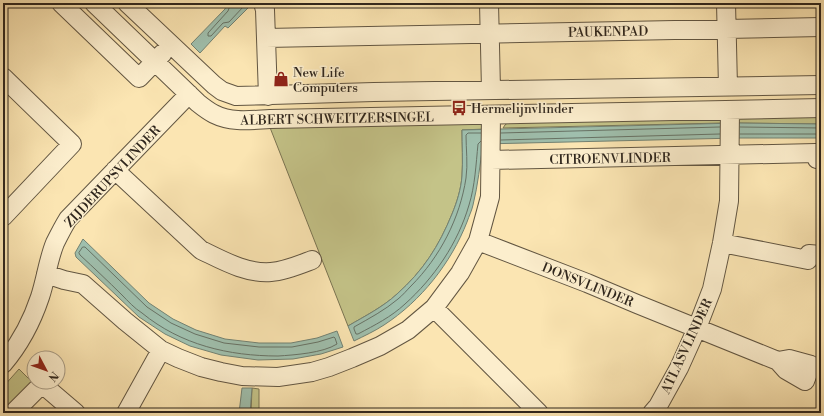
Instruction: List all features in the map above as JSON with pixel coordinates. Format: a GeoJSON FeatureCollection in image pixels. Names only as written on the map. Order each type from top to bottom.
{"type":"FeatureCollection","features":[{"type":"Feature","properties":{"kind":"street"},"geometry":{"type":"LineString","coordinates":[[60,3],[139,78],[170,44]]}},
{"type":"Feature","properties":{"kind":"street","name":"ALBERT SCHWEITZERSINGEL"},"geometry":{"type":"LineString","coordinates":[[94,3],[198,103],[214,114],[230,120],[612,112],[730,114],[821,108]]}},
{"type":"Feature","properties":{"kind":"street","name":"ALBERT SCHWEITZERSINGEL"},"geometry":{"type":"LineString","coordinates":[[127,3],[214,86],[222,91],[236,96],[491,90],[821,86]]}},
{"type":"Feature","properties":{"kind":"street"},"geometry":{"type":"LineString","coordinates":[[263,3],[265,10],[268,96]]}},
{"type":"Feature","properties":{"kind":"street"},"geometry":{"type":"LineString","coordinates":[[489,3],[491,90]]}},
{"type":"Feature","properties":{"kind":"street"},"geometry":{"type":"LineString","coordinates":[[726,3],[728,87]]}},
{"type":"Feature","properties":{"kind":"street","name":"PAUKENPAD"},"geometry":{"type":"LineString","coordinates":[[266,38],[821,27]]}},
{"type":"Feature","properties":{"kind":"street"},"geometry":{"type":"LineString","coordinates":[[3,77],[72,144],[3,218]]}},
{"type":"Feature","properties":{"kind":"street"},"geometry":{"type":"LineString","coordinates":[[611,88],[612,112]]}},
{"type":"Feature","properties":{"kind":"street","name":"ZIJDERUPSVLINDER"},"geometry":{"type":"LineString","coordinates":[[4,357],[14,350],[27,330],[40,296],[54,244],[68,219],[189,94]]}},
{"type":"Feature","properties":{"kind":"street","name":"ATLASVLINDER"},"geometry":{"type":"LineString","coordinates":[[659,411],[697,328],[712,289],[729,201],[730,114]]}},
{"type":"Feature","properties":{"kind":"street"},"geometry":{"type":"LineString","coordinates":[[46,274],[83,284],[161,350],[201,367],[242,376],[278,377],[312,372],[352,358],[399,336],[414,325],[434,308],[460,273],[478,241],[490,197],[491,115]]}},
{"type":"Feature","properties":{"kind":"street","name":"CITROENVLINDER"},"geometry":{"type":"LineString","coordinates":[[491,160],[816,153],[817,159],[821,160]]}},
{"type":"Feature","properties":{"kind":"street"},"geometry":{"type":"LineString","coordinates":[[115,170],[201,250],[216,258],[232,265],[259,272],[271,272],[290,268],[312,260]]}},
{"type":"Feature","properties":{"kind":"street","name":"DONSVLINDER"},"geometry":{"type":"LineString","coordinates":[[478,241],[587,283],[778,361]]}},
{"type":"Feature","properties":{"kind":"street"},"geometry":{"type":"LineString","coordinates":[[722,243],[808,260],[809,254],[821,255]]}},
{"type":"Feature","properties":{"kind":"street"},"geometry":{"type":"LineString","coordinates":[[434,308],[540,413]]}},
{"type":"Feature","properties":{"kind":"street"},"geometry":{"type":"LineString","coordinates":[[126,413],[161,350]]}},
{"type":"Feature","properties":{"kind":"street"},"geometry":{"type":"LineString","coordinates":[[13,413],[42,384],[72,412]]}},
{"type":"Feature","properties":{"kind":"shaded area"},"geometry":{"type":"Polygon","coordinates":[[[821,116],[821,124],[737,123],[739,118],[821,116]]]}},
{"type":"Feature","properties":{"kind":"shaded area"},"geometry":{"type":"Polygon","coordinates":[[[718,118],[723,123],[503,128],[512,119],[718,118]]]}},
{"type":"Feature","properties":{"kind":"shaded area"},"geometry":{"type":"Polygon","coordinates":[[[480,122],[485,129],[462,130],[461,186],[454,209],[436,247],[415,276],[392,299],[348,326],[269,125],[480,122]]]}},
{"type":"Feature","properties":{"kind":"shaded area"},"geometry":{"type":"Polygon","coordinates":[[[19,369],[26,376],[26,388],[3,412],[3,387],[19,369]]]}},
{"type":"Feature","properties":{"kind":"shaded area"},"geometry":{"type":"Polygon","coordinates":[[[252,388],[259,389],[259,413],[251,413],[252,388]]]}},
{"type":"Feature","properties":{"kind":"water"},"geometry":{"type":"Polygon","coordinates":[[[227,3],[248,3],[249,7],[228,28],[225,26],[200,53],[191,44],[225,9],[227,3]]]}},
{"type":"Feature","properties":{"kind":"water"},"geometry":{"type":"Polygon","coordinates":[[[737,123],[821,124],[821,138],[738,138],[483,144],[478,182],[472,209],[460,237],[443,266],[422,293],[410,305],[381,327],[354,341],[348,326],[374,311],[397,294],[415,276],[442,237],[454,209],[461,186],[462,130],[737,123]]]}},
{"type":"Feature","properties":{"kind":"water"},"geometry":{"type":"Polygon","coordinates":[[[83,239],[149,303],[173,319],[196,330],[225,339],[259,343],[291,343],[317,338],[337,331],[343,347],[321,354],[293,359],[258,360],[221,355],[190,346],[165,334],[139,317],[76,257],[75,253],[83,239]]]}},
{"type":"Feature","properties":{"kind":"water"},"geometry":{"type":"Polygon","coordinates":[[[242,388],[252,388],[250,413],[239,413],[242,388]]]}},
{"type":"Feature","properties":{"kind":"place","name":"New Life Computers"},"geometry":{"type":"Point","coordinates":[281,79]}},
{"type":"Feature","properties":{"kind":"place","name":"Hermelijnvlinder"},"geometry":{"type":"Point","coordinates":[459,108]}}]}
